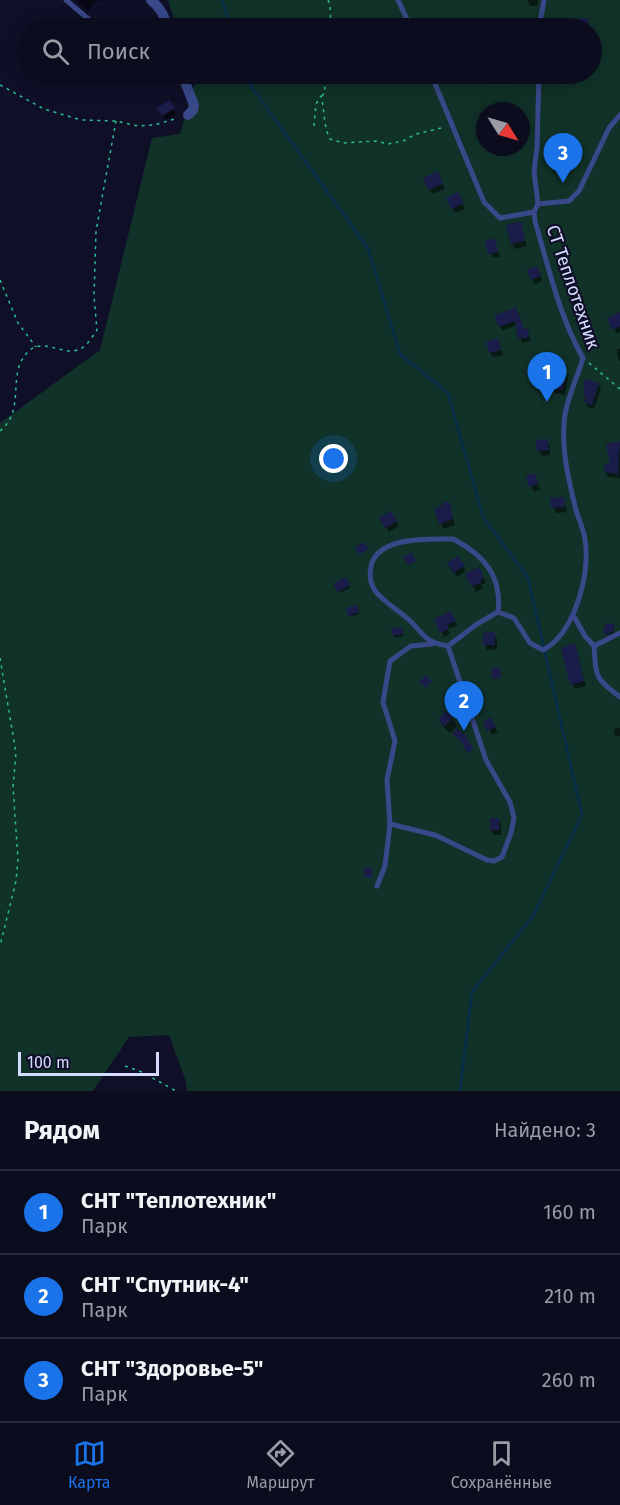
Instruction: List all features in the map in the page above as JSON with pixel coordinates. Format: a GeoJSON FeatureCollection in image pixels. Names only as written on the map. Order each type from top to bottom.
{"type":"FeatureCollection","features":[{"type":"Feature","properties":{"kind":"street"},"geometry":{"type":"LineString","coordinates":[[151,0],[165,18]]}},
{"type":"Feature","properties":{"kind":"street"},"geometry":{"type":"LineString","coordinates":[[186,84],[194,105],[188,115]]}},
{"type":"Feature","properties":{"kind":"lane"},"geometry":{"type":"LineString","coordinates":[[66,0],[87,18]]}},
{"type":"Feature","properties":{"kind":"lane"},"geometry":{"type":"LineString","coordinates":[[398,0],[406,18]]}},
{"type":"Feature","properties":{"kind":"lane"},"geometry":{"type":"LineString","coordinates":[[540,18],[543,0]]}},
{"type":"Feature","properties":{"kind":"lane"},"geometry":{"type":"LineString","coordinates":[[435,84],[484,202],[500,218],[534,212],[538,204],[534,171],[539,84]]}},
{"type":"Feature","properties":{"kind":"lane"},"geometry":{"type":"LineString","coordinates":[[538,204],[569,201],[579,191],[609,128],[620,115]]}},
{"type":"Feature","properties":{"kind":"lane","name":"СТ Теплотехник"},"geometry":{"type":"LineString","coordinates":[[498,612],[514,618],[530,643],[543,650],[554,645],[573,615],[585,575],[586,541],[568,477],[564,422],[583,358],[552,278],[534,212]]}},
{"type":"Feature","properties":{"kind":"lane"},"geometry":{"type":"LineString","coordinates":[[377,886],[385,866],[390,824],[387,780],[395,741],[383,702],[390,661],[411,645],[448,646],[477,624],[498,612],[500,598],[496,580],[482,559],[470,548],[453,539],[396,543],[378,553],[372,562],[369,575],[376,591],[412,622],[432,644]]}},
{"type":"Feature","properties":{"kind":"lane"},"geometry":{"type":"LineString","coordinates":[[573,615],[585,636],[594,646],[596,673],[600,682],[620,698]]}},
{"type":"Feature","properties":{"kind":"lane"},"geometry":{"type":"LineString","coordinates":[[594,646],[620,633]]}},
{"type":"Feature","properties":{"kind":"lane"},"geometry":{"type":"LineString","coordinates":[[390,824],[435,835],[487,860],[494,861],[502,857],[511,833],[514,818],[510,802],[486,760],[448,646]]}},
{"type":"Feature","properties":{"kind":"path"},"geometry":{"type":"LineString","coordinates":[[328,0],[331,18]]}},
{"type":"Feature","properties":{"kind":"path"},"geometry":{"type":"LineString","coordinates":[[314,126],[316,104],[325,92],[325,84]]}},
{"type":"Feature","properties":{"kind":"path"},"geometry":{"type":"LineString","coordinates":[[0,85],[44,109],[81,120],[116,121],[138,126],[154,125],[188,115]]}},
{"type":"Feature","properties":{"kind":"path"},"geometry":{"type":"LineString","coordinates":[[321,96],[325,112],[324,127],[330,139],[343,143],[376,141],[388,144],[403,141],[416,134],[447,126],[451,120]]}},
{"type":"Feature","properties":{"kind":"path"},"geometry":{"type":"LineString","coordinates":[[0,431],[7,425],[15,410],[18,369],[26,354],[36,347],[48,345],[75,351],[84,347],[97,330],[94,296],[96,231],[116,121]]}},
{"type":"Feature","properties":{"kind":"path"},"geometry":{"type":"LineString","coordinates":[[0,280],[23,332],[36,347]]}},
{"type":"Feature","properties":{"kind":"path"},"geometry":{"type":"LineString","coordinates":[[583,358],[620,389]]}},
{"type":"Feature","properties":{"kind":"path"},"geometry":{"type":"LineString","coordinates":[[0,658],[16,753],[13,786],[18,859],[16,881],[0,946]]}},
{"type":"Feature","properties":{"kind":"path"},"geometry":{"type":"LineString","coordinates":[[125,1066],[176,1091]]}},
{"type":"Feature","properties":{"kind":"green space"},"geometry":{"type":"Polygon","coordinates":[[[168,0],[620,0],[620,1091],[187,1091],[186,1082],[169,1035],[129,1037],[93,1091],[0,1091],[0,423],[100,350],[152,138],[180,134],[195,84],[602,84],[602,18],[174,18],[168,0]]]}},
{"type":"Feature","properties":{"kind":"building"},"geometry":{"type":"Polygon","coordinates":[[[169,100],[175,108],[162,116],[157,108],[169,100]]]}},
{"type":"Feature","properties":{"kind":"building"},"geometry":{"type":"Polygon","coordinates":[[[438,171],[443,184],[428,190],[423,178],[438,171]]]}},
{"type":"Feature","properties":{"kind":"building"},"geometry":{"type":"Polygon","coordinates":[[[458,192],[464,203],[451,209],[446,198],[458,192]]]}},
{"type":"Feature","properties":{"kind":"building"},"geometry":{"type":"Polygon","coordinates":[[[521,221],[525,241],[511,244],[506,225],[521,221]]]}},
{"type":"Feature","properties":{"kind":"building"},"geometry":{"type":"Polygon","coordinates":[[[495,238],[498,252],[488,254],[485,241],[495,238]]]}},
{"type":"Feature","properties":{"kind":"building"},"geometry":{"type":"Polygon","coordinates":[[[537,266],[541,276],[531,280],[527,270],[537,266]]]}},
{"type":"Feature","properties":{"kind":"building"},"geometry":{"type":"Polygon","coordinates":[[[516,307],[524,329],[528,329],[529,337],[518,339],[515,321],[499,327],[494,316],[516,307]]]}},
{"type":"Feature","properties":{"kind":"building"},"geometry":{"type":"Polygon","coordinates":[[[620,312],[620,326],[612,330],[607,318],[620,312]]]}},
{"type":"Feature","properties":{"kind":"building"},"geometry":{"type":"Polygon","coordinates":[[[498,338],[501,350],[489,353],[486,342],[498,338]]]}},
{"type":"Feature","properties":{"kind":"building"},"geometry":{"type":"Polygon","coordinates":[[[550,369],[566,372],[563,390],[547,388],[550,369]]]}},
{"type":"Feature","properties":{"kind":"building"},"geometry":{"type":"Polygon","coordinates":[[[585,379],[599,383],[592,405],[584,402],[585,379]]]}},
{"type":"Feature","properties":{"kind":"building"},"geometry":{"type":"Polygon","coordinates":[[[548,439],[549,450],[537,451],[536,440],[548,439]]]}},
{"type":"Feature","properties":{"kind":"building"},"geometry":{"type":"Polygon","coordinates":[[[620,441],[618,474],[604,472],[605,464],[610,465],[606,444],[620,441]]]}},
{"type":"Feature","properties":{"kind":"building"},"geometry":{"type":"Polygon","coordinates":[[[535,473],[538,484],[529,487],[526,476],[535,473]]]}},
{"type":"Feature","properties":{"kind":"building"},"geometry":{"type":"Polygon","coordinates":[[[564,497],[565,507],[551,508],[550,498],[564,497]]]}},
{"type":"Feature","properties":{"kind":"building"},"geometry":{"type":"Polygon","coordinates":[[[444,501],[450,503],[453,519],[439,524],[434,509],[442,506],[444,501]]]}},
{"type":"Feature","properties":{"kind":"building"},"geometry":{"type":"Polygon","coordinates":[[[391,511],[397,521],[385,528],[379,518],[391,511]]]}},
{"type":"Feature","properties":{"kind":"building"},"geometry":{"type":"Polygon","coordinates":[[[363,542],[369,548],[360,555],[355,548],[363,542]]]}},
{"type":"Feature","properties":{"kind":"building"},"geometry":{"type":"Polygon","coordinates":[[[411,552],[416,561],[408,565],[403,557],[411,552]]]}},
{"type":"Feature","properties":{"kind":"building"},"geometry":{"type":"Polygon","coordinates":[[[458,556],[465,566],[453,573],[447,563],[458,556]]]}},
{"type":"Feature","properties":{"kind":"building"},"geometry":{"type":"Polygon","coordinates":[[[479,567],[484,577],[480,580],[481,582],[472,587],[465,574],[479,567]]]}},
{"type":"Feature","properties":{"kind":"building"},"geometry":{"type":"Polygon","coordinates":[[[346,577],[350,585],[338,592],[333,584],[346,577]]]}},
{"type":"Feature","properties":{"kind":"building"},"geometry":{"type":"Polygon","coordinates":[[[357,605],[359,612],[348,616],[346,608],[357,605]]]}},
{"type":"Feature","properties":{"kind":"building"},"geometry":{"type":"Polygon","coordinates":[[[451,611],[456,621],[447,625],[449,629],[440,633],[434,619],[451,611]]]}},
{"type":"Feature","properties":{"kind":"building"},"geometry":{"type":"Polygon","coordinates":[[[606,623],[615,625],[613,631],[607,634],[603,633],[606,623]]]}},
{"type":"Feature","properties":{"kind":"building"},"geometry":{"type":"Polygon","coordinates":[[[402,627],[403,634],[393,636],[391,629],[402,627]]]}},
{"type":"Feature","properties":{"kind":"building"},"geometry":{"type":"Polygon","coordinates":[[[495,632],[495,645],[483,645],[483,633],[495,632]]]}},
{"type":"Feature","properties":{"kind":"building"},"geometry":{"type":"Polygon","coordinates":[[[575,643],[584,681],[570,685],[561,648],[575,643]]]}},
{"type":"Feature","properties":{"kind":"building"},"geometry":{"type":"Polygon","coordinates":[[[500,668],[501,678],[492,679],[491,669],[500,668]]]}},
{"type":"Feature","properties":{"kind":"building"},"geometry":{"type":"Polygon","coordinates":[[[426,675],[432,681],[426,688],[419,682],[426,675]]]}},
{"type":"Feature","properties":{"kind":"building"},"geometry":{"type":"Polygon","coordinates":[[[445,711],[453,717],[445,726],[438,720],[445,711]]]}},
{"type":"Feature","properties":{"kind":"building"},"geometry":{"type":"Polygon","coordinates":[[[491,717],[496,727],[487,731],[483,722],[491,717]]]}},
{"type":"Feature","properties":{"kind":"building"},"geometry":{"type":"Polygon","coordinates":[[[457,728],[466,736],[474,749],[468,753],[460,740],[452,734],[457,728]]]}},
{"type":"Feature","properties":{"kind":"building"},"geometry":{"type":"Polygon","coordinates":[[[490,818],[499,818],[499,830],[490,830],[490,818]]]}},
{"type":"Feature","properties":{"kind":"building"},"geometry":{"type":"Polygon","coordinates":[[[365,867],[372,868],[372,878],[364,877],[365,867]]]}},
{"type":"Feature","properties":{"kind":"waterway"},"geometry":{"type":"LineString","coordinates":[[222,0],[228,18]]}},
{"type":"Feature","properties":{"kind":"waterway"},"geometry":{"type":"LineString","coordinates":[[249,84],[368,248],[400,354],[448,393],[483,517],[528,578],[582,815],[533,916],[472,992],[460,1091]]}},
{"type":"Feature","properties":{"kind":"place","name":"СНТ \"Здоровье-5\""},"geometry":{"type":"Point","coordinates":[563,183]}},
{"type":"Feature","properties":{"kind":"place","name":"СНТ \"Теплотехник\""},"geometry":{"type":"Point","coordinates":[547,402]}},
{"type":"Feature","properties":{"kind":"place","name":"СНТ \"Спутник-4\""},"geometry":{"type":"Point","coordinates":[464,731]}}]}
